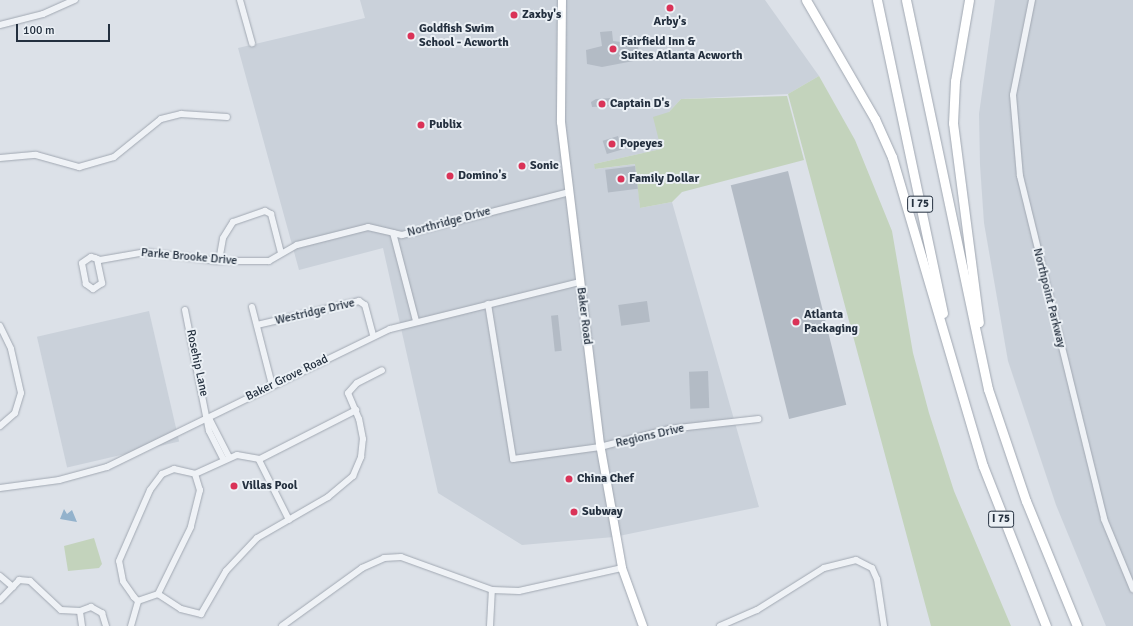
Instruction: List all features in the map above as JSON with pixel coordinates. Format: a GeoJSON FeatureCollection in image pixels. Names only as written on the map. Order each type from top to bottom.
{"type":"FeatureCollection","features":[{"type":"Feature","properties":{"kind":"highway"},"geometry":{"type":"LineString","coordinates":[[806,0],[875,119],[892,157],[965,408]]}},
{"type":"Feature","properties":{"kind":"highway","name":"I 75"},"geometry":{"type":"LineString","coordinates":[[877,0],[965,408],[1002,519],[1046,626]]}},
{"type":"Feature","properties":{"kind":"highway","name":"I 75"},"geometry":{"type":"LineString","coordinates":[[906,0],[988,389],[1029,508],[1077,626]]}},
{"type":"Feature","properties":{"kind":"highway"},"geometry":{"type":"LineString","coordinates":[[969,0],[955,81],[953,123],[988,389]]}},
{"type":"Feature","properties":{"kind":"main road","name":"Baker Road"},"geometry":{"type":"LineString","coordinates":[[562,0],[561,122],[600,447],[622,568],[643,626]]}},
{"type":"Feature","properties":{"kind":"street"},"geometry":{"type":"LineString","coordinates":[[0,25],[43,14],[75,0]]}},
{"type":"Feature","properties":{"kind":"street"},"geometry":{"type":"LineString","coordinates":[[240,0],[252,43]]}},
{"type":"Feature","properties":{"kind":"street","name":"Northpoint Parkway"},"geometry":{"type":"LineString","coordinates":[[1032,0],[1013,95],[1020,176],[1102,510],[1133,589]]}},
{"type":"Feature","properties":{"kind":"street"},"geometry":{"type":"LineString","coordinates":[[0,158],[36,154],[79,167],[114,157],[161,119],[181,114],[227,117]]}},
{"type":"Feature","properties":{"kind":"street","name":"Northridge Drive"},"geometry":{"type":"LineString","coordinates":[[416,321],[393,233],[402,235],[570,192]]}},
{"type":"Feature","properties":{"kind":"street"},"geometry":{"type":"LineString","coordinates":[[219,261],[220,244],[234,222],[265,211],[271,214],[281,253]]}},
{"type":"Feature","properties":{"kind":"street","name":"Parke Brooke Drive"},"geometry":{"type":"LineString","coordinates":[[97,259],[102,283],[93,289],[86,284],[82,263],[88,257],[97,259],[146,252],[219,261],[269,261],[281,253],[368,228],[393,233]]}},
{"type":"Feature","properties":{"kind":"street","name":"Baker Grove Road"},"geometry":{"type":"LineString","coordinates":[[0,488],[58,480],[102,468],[373,335],[416,321],[580,282]]}},
{"type":"Feature","properties":{"kind":"street","name":"Westridge Drive"},"geometry":{"type":"LineString","coordinates":[[257,325],[360,301],[365,305],[373,335]]}},
{"type":"Feature","properties":{"kind":"street","name":"Regions Drive"},"geometry":{"type":"LineString","coordinates":[[488,304],[513,459],[600,447],[669,428],[724,425],[758,419]]}},
{"type":"Feature","properties":{"kind":"street"},"geometry":{"type":"LineString","coordinates":[[252,307],[272,385]]}},
{"type":"Feature","properties":{"kind":"street","name":"Rosehip Lane"},"geometry":{"type":"LineString","coordinates":[[185,310],[208,416],[226,458]]}},
{"type":"Feature","properties":{"kind":"street"},"geometry":{"type":"LineString","coordinates":[[0,326],[14,359],[21,397],[15,413],[0,426]]}},
{"type":"Feature","properties":{"kind":"street"},"geometry":{"type":"LineString","coordinates":[[158,594],[181,609],[201,614],[235,560],[257,538],[328,497],[353,476],[363,448],[356,410],[350,389],[382,370]]}},
{"type":"Feature","properties":{"kind":"street"},"geometry":{"type":"LineString","coordinates":[[259,460],[356,410]]}},
{"type":"Feature","properties":{"kind":"street"},"geometry":{"type":"LineString","coordinates":[[138,601],[123,581],[119,570],[121,554],[150,490],[162,474],[174,469],[195,474],[226,458],[244,454],[259,460],[289,520]]}},
{"type":"Feature","properties":{"kind":"street"},"geometry":{"type":"LineString","coordinates":[[138,601],[158,594],[196,510],[200,484],[195,474]]}},
{"type":"Feature","properties":{"kind":"street"},"geometry":{"type":"LineString","coordinates":[[282,626],[362,568],[384,558],[401,557],[492,590],[519,591],[622,568]]}},
{"type":"Feature","properties":{"kind":"street"},"geometry":{"type":"LineString","coordinates":[[724,625],[757,610],[824,568],[856,560],[872,568],[877,579],[884,626]]}},
{"type":"Feature","properties":{"kind":"street"},"geometry":{"type":"LineString","coordinates":[[0,576],[13,587]]}},
{"type":"Feature","properties":{"kind":"street"},"geometry":{"type":"LineString","coordinates":[[0,600],[19,580],[30,580],[60,610],[80,611],[97,608],[106,626]]}},
{"type":"Feature","properties":{"kind":"street"},"geometry":{"type":"LineString","coordinates":[[490,626],[492,590]]}},
{"type":"Feature","properties":{"kind":"street"},"geometry":{"type":"LineString","coordinates":[[131,626],[138,601]]}},
{"type":"Feature","properties":{"kind":"street"},"geometry":{"type":"LineString","coordinates":[[80,611],[82,626]]}},
{"type":"Feature","properties":{"kind":"shaded area"},"geometry":{"type":"Polygon","coordinates":[[[360,0],[765,0],[819,76],[788,94],[681,99],[669,112],[661,149],[594,164],[596,169],[636,164],[640,208],[672,202],[759,507],[614,537],[522,545],[438,493],[383,248],[299,270],[238,48],[365,18],[360,0]]]}},
{"type":"Feature","properties":{"kind":"shaded area"},"geometry":{"type":"Polygon","coordinates":[[[995,0],[1133,0],[1133,626],[1106,626],[1056,505],[1008,361],[984,223],[980,165],[979,114],[995,0]]]}},
{"type":"Feature","properties":{"kind":"shaded area"},"geometry":{"type":"Polygon","coordinates":[[[149,311],[179,442],[67,467],[37,337],[149,311]]]}},
{"type":"Feature","properties":{"kind":"green space"},"geometry":{"type":"Polygon","coordinates":[[[819,76],[855,140],[892,231],[913,353],[929,413],[954,491],[1011,626],[931,626],[788,94],[819,76]]]}},
{"type":"Feature","properties":{"kind":"green space"},"geometry":{"type":"Polygon","coordinates":[[[787,96],[804,160],[682,192],[672,202],[640,208],[635,164],[595,169],[594,164],[661,149],[653,117],[669,112],[681,99],[787,96]]]}},
{"type":"Feature","properties":{"kind":"green space"},"geometry":{"type":"Polygon","coordinates":[[[94,538],[102,564],[99,568],[68,571],[64,546],[94,538]]]}},
{"type":"Feature","properties":{"kind":"water"},"geometry":{"type":"Polygon","coordinates":[[[64,509],[67,514],[72,510],[77,522],[60,519],[64,509]]]}},
{"type":"Feature","properties":{"kind":"building","name":"Fairfield Inn & Suites Atlanta Acworth"},"geometry":{"type":"Polygon","coordinates":[[[612,31],[613,41],[638,44],[639,60],[602,67],[587,64],[586,50],[602,46],[600,32],[612,31]]]}},
{"type":"Feature","properties":{"kind":"building","name":"Captain D's"},"geometry":{"type":"Polygon","coordinates":[[[612,98],[613,106],[592,107],[591,102],[596,99],[612,98]]]}},
{"type":"Feature","properties":{"kind":"building","name":"Popeyes"},"geometry":{"type":"Polygon","coordinates":[[[618,136],[622,149],[607,154],[603,141],[618,136]]]}},
{"type":"Feature","properties":{"kind":"building","name":"Family Dollar"},"geometry":{"type":"Polygon","coordinates":[[[635,166],[638,189],[608,192],[605,170],[635,166]]]}},
{"type":"Feature","properties":{"kind":"building","name":"Atlanta Packaging"},"geometry":{"type":"Polygon","coordinates":[[[788,171],[846,405],[789,419],[731,185],[788,171]]]}},
{"type":"Feature","properties":{"kind":"building"},"geometry":{"type":"Polygon","coordinates":[[[647,301],[650,322],[621,326],[618,305],[647,301]]]}},
{"type":"Feature","properties":{"kind":"building"},"geometry":{"type":"Polygon","coordinates":[[[558,315],[562,351],[555,352],[551,316],[558,315]]]}},
{"type":"Feature","properties":{"kind":"building"},"geometry":{"type":"Polygon","coordinates":[[[708,371],[709,408],[690,409],[689,372],[708,371]]]}},
{"type":"Feature","properties":{"kind":"place","name":"Arby's"},"geometry":{"type":"Point","coordinates":[670,8]}},
{"type":"Feature","properties":{"kind":"place","name":"Zaxby's"},"geometry":{"type":"Point","coordinates":[514,15]}},
{"type":"Feature","properties":{"kind":"place","name":"Goldfish Swim School - Acworth"},"geometry":{"type":"Point","coordinates":[411,36]}},
{"type":"Feature","properties":{"kind":"place","name":"Fairfield Inn & Suites Atlanta Acworth"},"geometry":{"type":"Point","coordinates":[613,49]}},
{"type":"Feature","properties":{"kind":"place","name":"Captain D's"},"geometry":{"type":"Point","coordinates":[602,104]}},
{"type":"Feature","properties":{"kind":"place","name":"Publix"},"geometry":{"type":"Point","coordinates":[421,125]}},
{"type":"Feature","properties":{"kind":"place","name":"Popeyes"},"geometry":{"type":"Point","coordinates":[612,144]}},
{"type":"Feature","properties":{"kind":"place","name":"Sonic"},"geometry":{"type":"Point","coordinates":[522,166]}},
{"type":"Feature","properties":{"kind":"place","name":"Domino's"},"geometry":{"type":"Point","coordinates":[450,176]}},
{"type":"Feature","properties":{"kind":"place","name":"Family Dollar"},"geometry":{"type":"Point","coordinates":[621,179]}},
{"type":"Feature","properties":{"kind":"place","name":"Atlanta Packaging"},"geometry":{"type":"Point","coordinates":[796,322]}},
{"type":"Feature","properties":{"kind":"place","name":"China Chef"},"geometry":{"type":"Point","coordinates":[569,479]}},
{"type":"Feature","properties":{"kind":"place","name":"Villas Pool"},"geometry":{"type":"Point","coordinates":[234,486]}},
{"type":"Feature","properties":{"kind":"place","name":"Subway"},"geometry":{"type":"Point","coordinates":[574,512]}}]}
